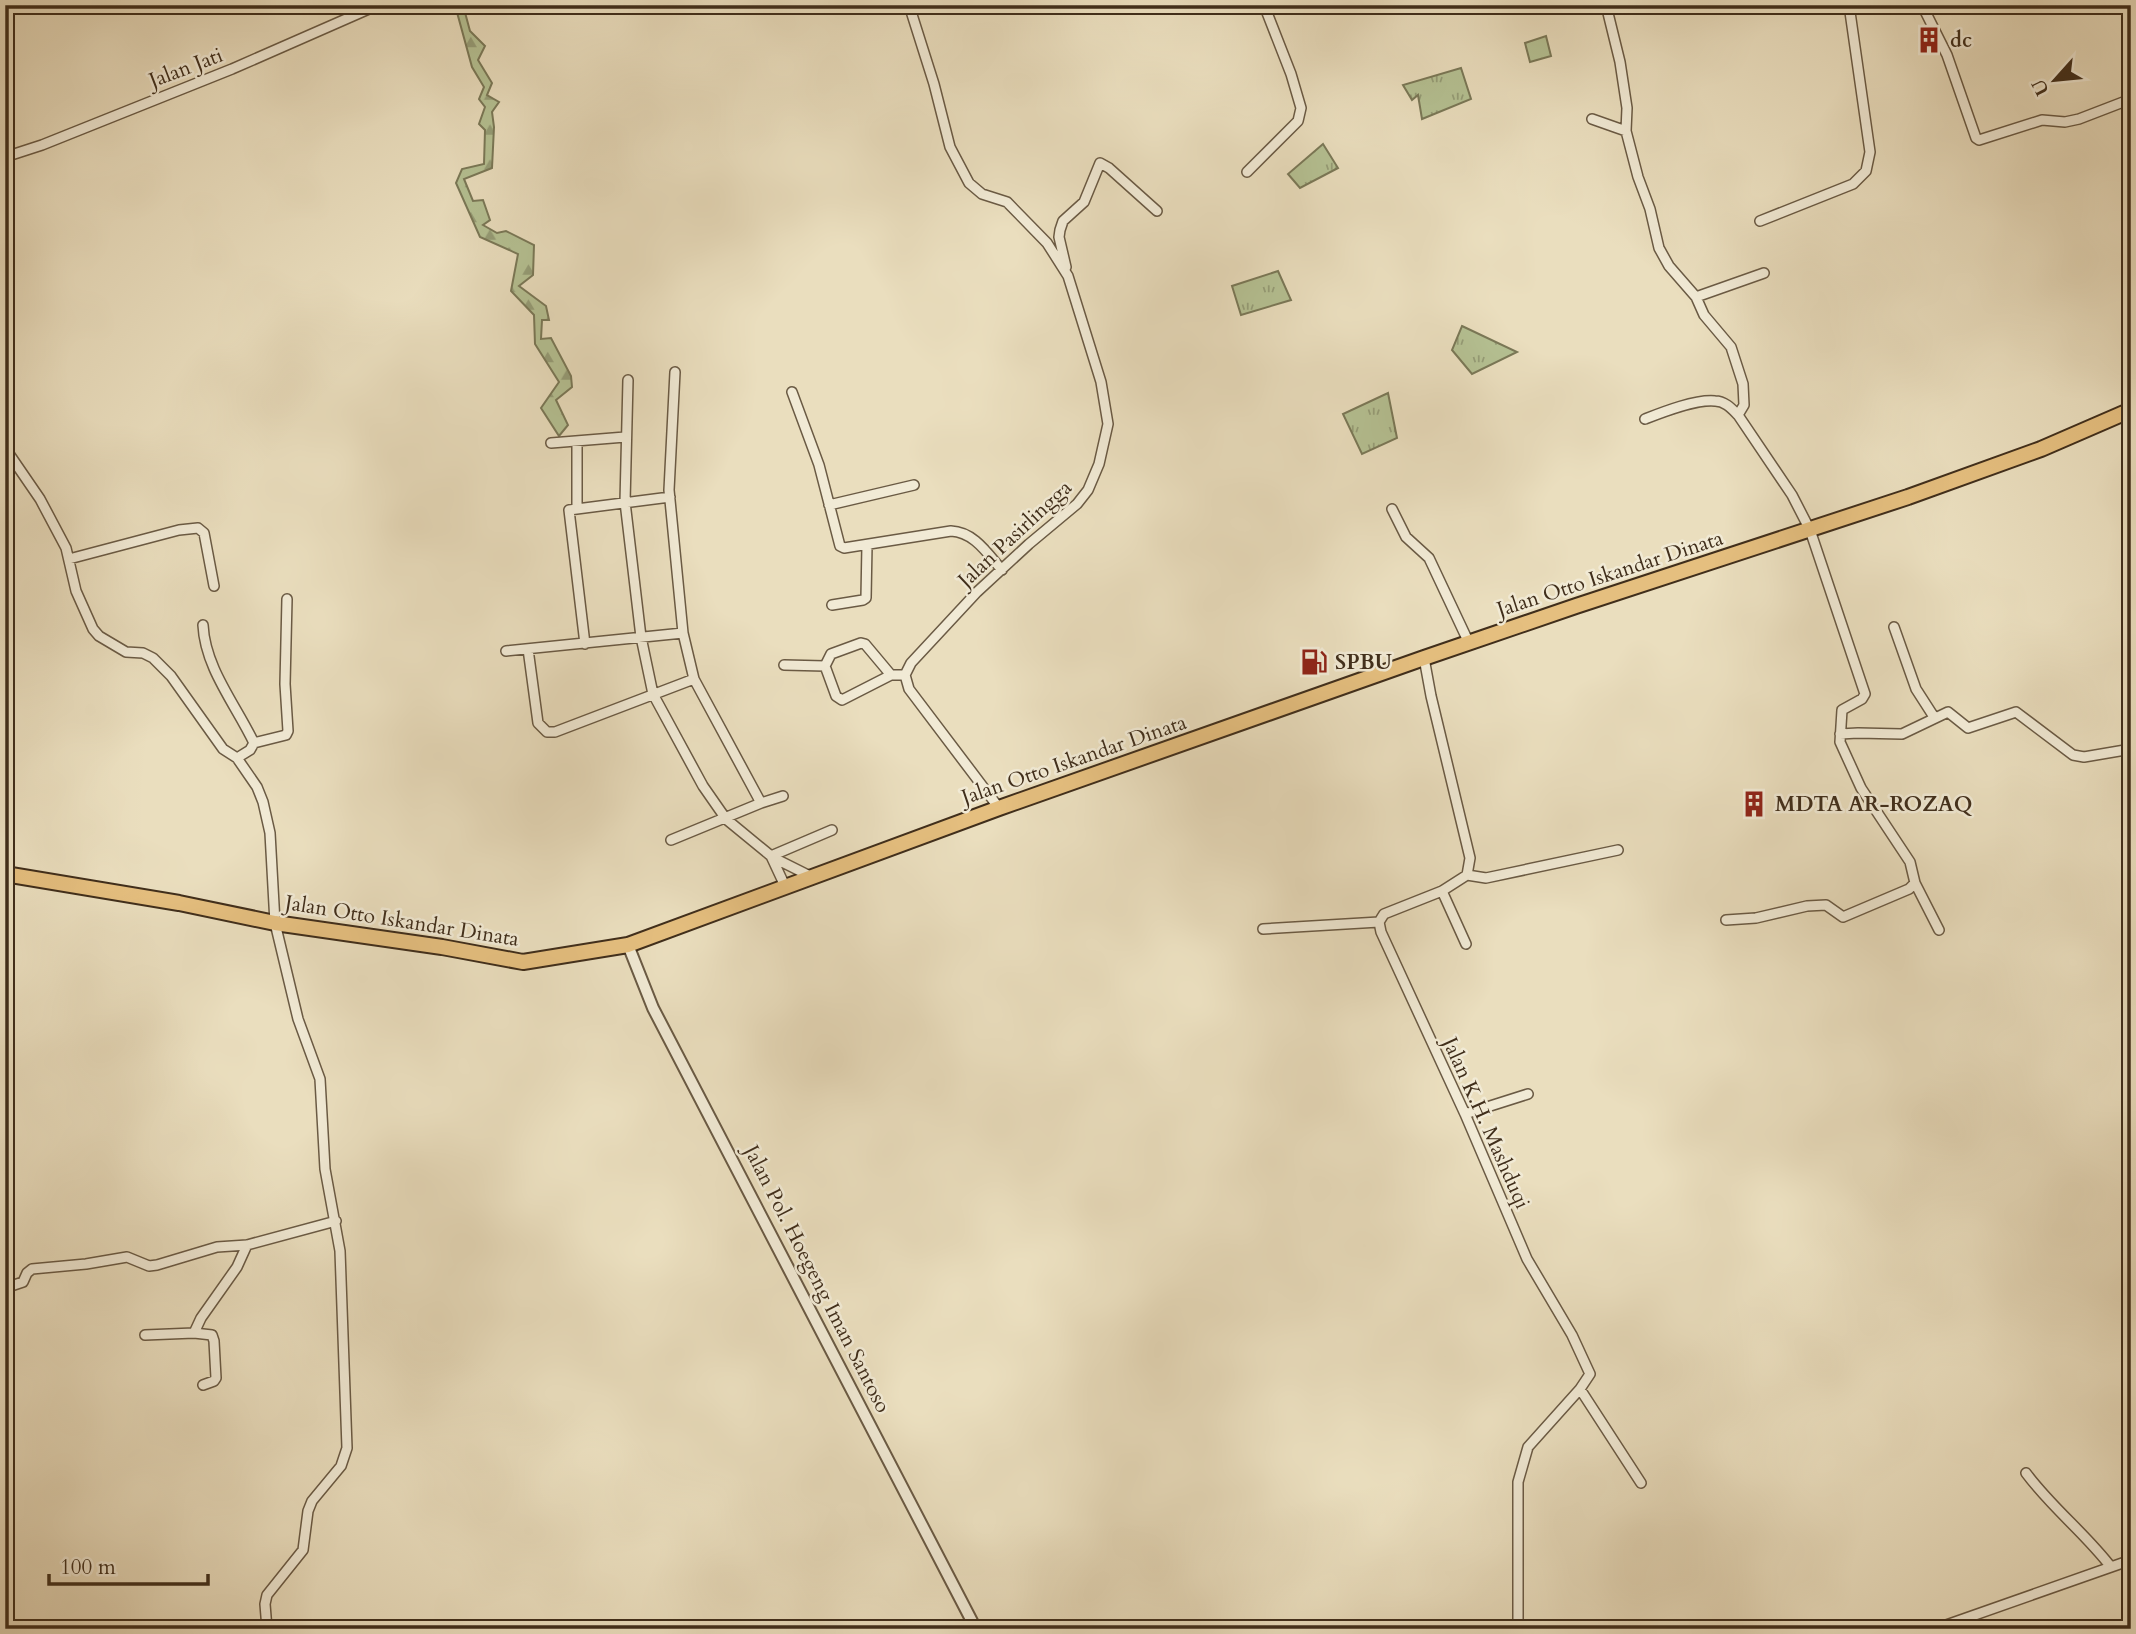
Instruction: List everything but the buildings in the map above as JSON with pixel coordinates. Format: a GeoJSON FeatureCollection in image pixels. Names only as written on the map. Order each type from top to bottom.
{"type":"FeatureCollection","features":[{"type":"Feature","properties":{"kind":"main road","name":"Jalan Otto Iskandar Dinata"},"geometry":{"type":"LineString","coordinates":[[5,874],[179,903],[275,923],[442,947],[523,962],[628,945],[810,876],[1424,658],[1810,530],[2041,449],[2131,410]]}},
{"type":"Feature","properties":{"kind":"street","name":"Jalan Jati"},"geometry":{"type":"LineString","coordinates":[[5,157],[42,145],[232,69],[378,5]]}},
{"type":"Feature","properties":{"kind":"street","name":"Jalan Pasirlingga"},"geometry":{"type":"LineString","coordinates":[[905,675],[911,663],[977,592],[1077,504],[1088,490],[1105,442],[1108,424],[1101,382],[1068,275],[1047,243],[1007,202],[982,194],[970,183],[950,147],[934,84],[909,5]]}},
{"type":"Feature","properties":{"kind":"street"},"geometry":{"type":"LineString","coordinates":[[1247,172],[1298,121],[1301,108],[1264,5]]}},
{"type":"Feature","properties":{"kind":"street"},"geometry":{"type":"LineString","coordinates":[[1606,5],[1620,62],[1627,108],[1626,131],[1659,248],[1669,266],[1696,297],[1704,315],[1731,347],[1743,384],[1744,405],[1738,415]]}},
{"type":"Feature","properties":{"kind":"street"},"geometry":{"type":"LineString","coordinates":[[1922,5],[1947,55],[1976,138],[1979,140],[2042,121],[2065,122],[2079,119],[2131,99]]}},
{"type":"Feature","properties":{"kind":"street"},"geometry":{"type":"LineString","coordinates":[[1760,220],[1853,184],[1860,179],[1869,163],[1870,152],[1852,6]]}},
{"type":"Feature","properties":{"kind":"street"},"geometry":{"type":"LineString","coordinates":[[1592,119],[1626,131]]}},
{"type":"Feature","properties":{"kind":"street"},"geometry":{"type":"LineString","coordinates":[[1068,275],[1059,237],[1060,230],[1063,221],[1083,202],[1100,163],[1110,168],[1157,211]]}},
{"type":"Feature","properties":{"kind":"street"},"geometry":{"type":"LineString","coordinates":[[1696,297],[1764,273]]}},
{"type":"Feature","properties":{"kind":"street"},"geometry":{"type":"LineString","coordinates":[[675,372],[670,498],[683,633],[694,678],[761,803]]}},
{"type":"Feature","properties":{"kind":"street"},"geometry":{"type":"LineString","coordinates":[[628,380],[625,502],[640,637],[653,694],[704,786],[726,819],[772,856],[810,876]]}},
{"type":"Feature","properties":{"kind":"street"},"geometry":{"type":"LineString","coordinates":[[792,392],[819,465],[840,547],[962,531],[971,536],[1002,570]]}},
{"type":"Feature","properties":{"kind":"street"},"geometry":{"type":"LineString","coordinates":[[1645,419],[1663,412],[1716,401],[1728,405],[1738,415],[1792,495],[1810,530],[1865,694],[1862,699],[1842,710],[1840,742],[1861,788],[1910,862],[1915,883],[1939,930]]}},
{"type":"Feature","properties":{"kind":"street"},"geometry":{"type":"LineString","coordinates":[[551,443],[625,437]]}},
{"type":"Feature","properties":{"kind":"street"},"geometry":{"type":"LineString","coordinates":[[577,441],[577,508]]}},
{"type":"Feature","properties":{"kind":"street"},"geometry":{"type":"LineString","coordinates":[[5,448],[40,499],[66,548],[76,591],[93,629],[99,636],[126,652],[143,653],[153,658],[171,676],[223,749],[237,758],[257,787],[270,833],[275,923],[298,1019],[320,1079],[325,1169],[340,1251],[347,1448],[341,1466],[312,1501],[308,1511],[303,1550],[267,1595],[267,1629]]}},
{"type":"Feature","properties":{"kind":"street"},"geometry":{"type":"LineString","coordinates":[[829,505],[914,485]]}},
{"type":"Feature","properties":{"kind":"street"},"geometry":{"type":"LineString","coordinates":[[584,644],[568,512],[577,508],[670,498]]}},
{"type":"Feature","properties":{"kind":"street"},"geometry":{"type":"LineString","coordinates":[[1392,509],[1406,537],[1429,558],[1469,643]]}},
{"type":"Feature","properties":{"kind":"street"},"geometry":{"type":"LineString","coordinates":[[69,559],[179,530],[198,528],[204,533],[214,586]]}},
{"type":"Feature","properties":{"kind":"street"},"geometry":{"type":"LineString","coordinates":[[831,605],[866,598],[867,545]]}},
{"type":"Feature","properties":{"kind":"street"},"geometry":{"type":"LineString","coordinates":[[237,758],[250,750],[254,743],[281,737],[288,731],[285,684],[287,598]]}},
{"type":"Feature","properties":{"kind":"street"},"geometry":{"type":"LineString","coordinates":[[203,625],[204,643],[209,659],[254,743]]}},
{"type":"Feature","properties":{"kind":"street"},"geometry":{"type":"LineString","coordinates":[[1894,627],[1916,689],[1934,717]]}},
{"type":"Feature","properties":{"kind":"street"},"geometry":{"type":"LineString","coordinates":[[506,651],[683,633]]}},
{"type":"Feature","properties":{"kind":"street"},"geometry":{"type":"LineString","coordinates":[[891,675],[861,643],[831,654],[825,666],[836,696],[842,700],[891,675],[905,675],[909,689],[999,808]]}},
{"type":"Feature","properties":{"kind":"street"},"geometry":{"type":"LineString","coordinates":[[528,649],[538,723],[547,732],[555,732],[694,678]]}},
{"type":"Feature","properties":{"kind":"street"},"geometry":{"type":"LineString","coordinates":[[1424,658],[1430,696],[1470,858],[1467,875]]}},
{"type":"Feature","properties":{"kind":"street"},"geometry":{"type":"LineString","coordinates":[[784,665],[825,666]]}},
{"type":"Feature","properties":{"kind":"street"},"geometry":{"type":"LineString","coordinates":[[1840,734],[1902,734],[1948,712],[1968,728],[2017,712],[2073,755],[2084,757],[2131,749]]}},
{"type":"Feature","properties":{"kind":"street"},"geometry":{"type":"LineString","coordinates":[[671,840],[783,796]]}},
{"type":"Feature","properties":{"kind":"street"},"geometry":{"type":"LineString","coordinates":[[772,856],[832,830]]}},
{"type":"Feature","properties":{"kind":"street"},"geometry":{"type":"LineString","coordinates":[[1263,929],[1379,922],[1384,914],[1442,891],[1467,875],[1486,878],[1618,850]]}},
{"type":"Feature","properties":{"kind":"street"},"geometry":{"type":"LineString","coordinates":[[772,856],[785,886]]}},
{"type":"Feature","properties":{"kind":"street"},"geometry":{"type":"LineString","coordinates":[[1726,920],[1756,918],[1807,906],[1826,905],[1843,917],[1902,893],[1915,883]]}},
{"type":"Feature","properties":{"kind":"street"},"geometry":{"type":"LineString","coordinates":[[1442,891],[1466,944]]}},
{"type":"Feature","properties":{"kind":"street","name":"Jalan K.H. Mashduqi"},"geometry":{"type":"LineString","coordinates":[[1379,922],[1381,932],[1465,1114],[1527,1259],[1584,1359],[1590,1374],[1580,1389]]}},
{"type":"Feature","properties":{"kind":"street","name":"Jalan Pol. Hoegeng Iman Santoso"},"geometry":{"type":"LineString","coordinates":[[628,945],[653,1008],[976,1629]]}},
{"type":"Feature","properties":{"kind":"street"},"geometry":{"type":"LineString","coordinates":[[1465,1114],[1528,1094]]}},
{"type":"Feature","properties":{"kind":"street"},"geometry":{"type":"LineString","coordinates":[[5,1288],[23,1282],[27,1273],[33,1269],[86,1264],[127,1256],[149,1266],[157,1265],[216,1247],[247,1245],[336,1221]]}},
{"type":"Feature","properties":{"kind":"street"},"geometry":{"type":"LineString","coordinates":[[194,1334],[201,1318],[237,1267],[247,1245]]}},
{"type":"Feature","properties":{"kind":"street"},"geometry":{"type":"LineString","coordinates":[[145,1335],[212,1335],[216,1378],[203,1385]]}},
{"type":"Feature","properties":{"kind":"street"},"geometry":{"type":"LineString","coordinates":[[1518,1629],[1518,1482],[1524,1456],[1528,1447],[1580,1389],[1641,1483]]}},
{"type":"Feature","properties":{"kind":"street"},"geometry":{"type":"LineString","coordinates":[[2026,1473],[2054,1508],[2081,1532],[2111,1567]]}},
{"type":"Feature","properties":{"kind":"street"},"geometry":{"type":"LineString","coordinates":[[1935,1629],[2131,1560]]}},
{"type":"Feature","properties":{"kind":"green space"},"geometry":{"type":"Polygon","coordinates":[[[455,5],[463,5],[470,31],[485,46],[478,60],[492,83],[487,95],[499,102],[492,112],[492,168],[464,179],[473,201],[483,200],[490,220],[483,225],[497,233],[506,231],[534,245],[533,275],[519,286],[546,306],[549,320],[542,320],[541,339],[551,338],[571,376],[572,387],[556,400],[568,425],[559,436],[541,408],[559,382],[535,344],[534,315],[511,291],[518,254],[480,237],[456,183],[462,169],[484,164],[485,130],[479,124],[485,107],[479,99],[484,87],[472,67],[455,5]]]}},
{"type":"Feature","properties":{"kind":"green space"},"geometry":{"type":"Polygon","coordinates":[[[1546,36],[1551,56],[1530,62],[1525,43],[1546,36]]]}},
{"type":"Feature","properties":{"kind":"green space"},"geometry":{"type":"Polygon","coordinates":[[[1461,68],[1471,99],[1422,119],[1418,95],[1412,100],[1403,85],[1461,68]]]}},
{"type":"Feature","properties":{"kind":"green space"},"geometry":{"type":"Polygon","coordinates":[[[1323,144],[1338,168],[1300,188],[1288,174],[1323,144]]]}},
{"type":"Feature","properties":{"kind":"green space"},"geometry":{"type":"Polygon","coordinates":[[[1278,271],[1291,300],[1241,315],[1232,286],[1278,271]]]}},
{"type":"Feature","properties":{"kind":"green space"},"geometry":{"type":"Polygon","coordinates":[[[1462,326],[1517,352],[1472,374],[1452,350],[1462,326]]]}},
{"type":"Feature","properties":{"kind":"green space"},"geometry":{"type":"Polygon","coordinates":[[[1388,393],[1397,438],[1362,454],[1343,414],[1388,393]]]}},
{"type":"Feature","properties":{"kind":"place","name":"dc"},"geometry":{"type":"Point","coordinates":[1929,40]}},
{"type":"Feature","properties":{"kind":"place","name":"SPBU"},"geometry":{"type":"Point","coordinates":[1314,662]}},
{"type":"Feature","properties":{"kind":"place","name":"MDTA AR-ROZAQ"},"geometry":{"type":"Point","coordinates":[1754,804]}}]}
